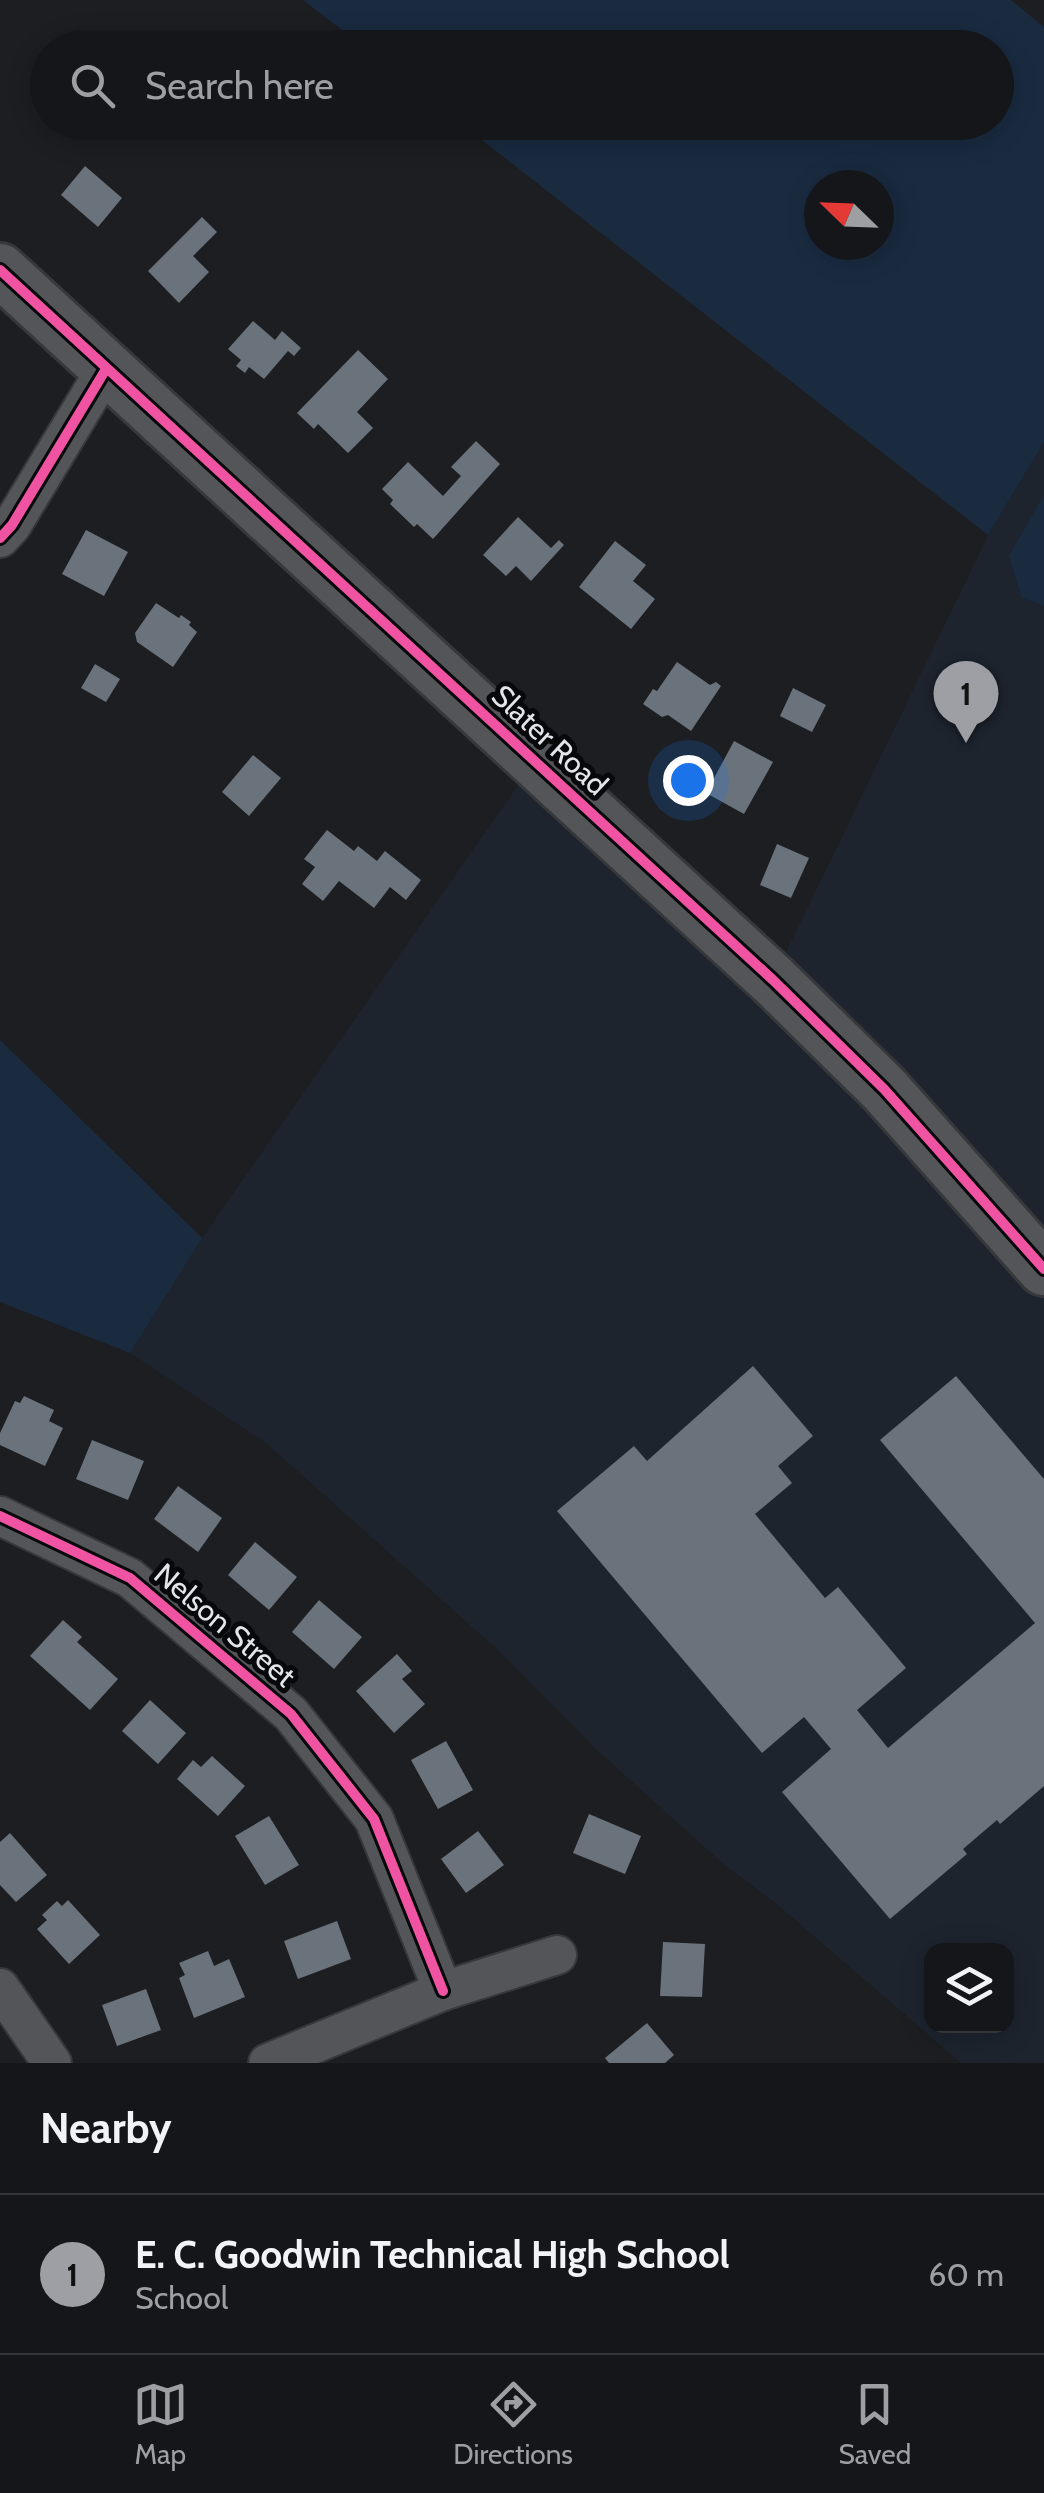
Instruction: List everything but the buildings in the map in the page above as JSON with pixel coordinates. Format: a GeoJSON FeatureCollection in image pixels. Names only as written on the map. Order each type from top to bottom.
{"type":"FeatureCollection","features":[{"type":"Feature","properties":{"kind":"main road","name":"Slater Road"},"geometry":{"type":"LineString","coordinates":[[0,270],[815,1020],[935,1144],[1044,1269]]}},
{"type":"Feature","properties":{"kind":"street"},"geometry":{"type":"LineString","coordinates":[[0,538],[12,525],[106,369]]}},
{"type":"Feature","properties":{"kind":"street","name":"Nelson Street"},"geometry":{"type":"LineString","coordinates":[[0,1516],[130,1578],[291,1714],[374,1820],[443,1991]]}},
{"type":"Feature","properties":{"kind":"street"},"geometry":{"type":"LineString","coordinates":[[268,2063],[443,1991],[557,1954]]}},
{"type":"Feature","properties":{"kind":"street"},"geometry":{"type":"LineString","coordinates":[[0,1988],[52,2063]]}},
{"type":"Feature","properties":{"kind":"shaded area"},"geometry":{"type":"Polygon","coordinates":[[[303,0],[1011,0],[1044,27],[1044,442],[988,535],[482,140],[1014,140],[1014,30],[342,30],[303,0]]]}},
{"type":"Feature","properties":{"kind":"shaded area"},"geometry":{"type":"Polygon","coordinates":[[[1044,442],[1044,2063],[961,2063],[926,2033],[1014,2033],[1014,1943],[924,1943],[924,2031],[779,1906],[720,1861],[598,1751],[499,1651],[266,1443],[130,1353],[202,1238],[535,761],[773,979],[988,535],[1044,442]]]}},
{"type":"Feature","properties":{"kind":"shaded area"},"geometry":{"type":"Polygon","coordinates":[[[1044,495],[1044,605],[1022,598],[1009,556],[1044,495]]]}},
{"type":"Feature","properties":{"kind":"shaded area"},"geometry":{"type":"Polygon","coordinates":[[[0,1040],[202,1238],[130,1353],[0,1302],[0,1040]]]}},
{"type":"Feature","properties":{"kind":"cycle path"},"geometry":{"type":"LineString","coordinates":[[0,270],[773,980],[884,1089],[1044,1269]]}},
{"type":"Feature","properties":{"kind":"cycle path"},"geometry":{"type":"LineString","coordinates":[[0,538],[12,525],[106,369]]}},
{"type":"Feature","properties":{"kind":"cycle path"},"geometry":{"type":"LineString","coordinates":[[0,1516],[130,1578],[291,1714],[374,1819],[443,1991]]}},
{"type":"Feature","properties":{"kind":"place","name":"E. C. Goodwin Technical High School"},"geometry":{"type":"Point","coordinates":[966,743]}}]}
